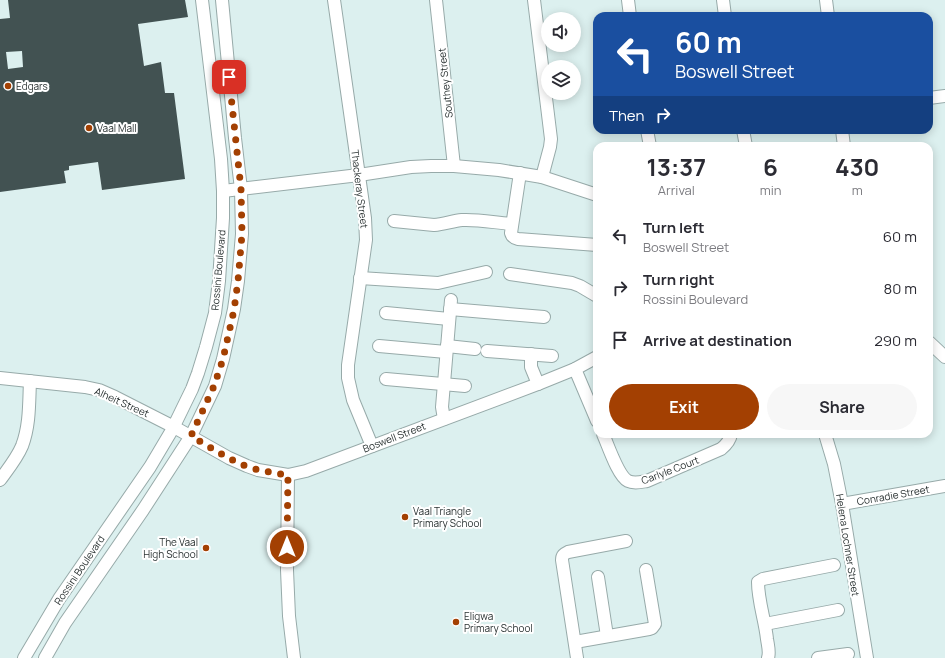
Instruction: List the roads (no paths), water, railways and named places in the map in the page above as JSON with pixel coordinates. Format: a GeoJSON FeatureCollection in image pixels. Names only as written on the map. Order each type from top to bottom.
{"type":"FeatureCollection","features":[{"type":"Feature","properties":{"kind":"street","name":"Rossini Boulevard"},"geometry":{"type":"LineString","coordinates":[[24,658],[60,599],[150,467],[174,427],[198,373],[215,313],[222,249],[223,191],[221,160],[202,0]]}},
{"type":"Feature","properties":{"kind":"street","name":"Rossini Boulevard"},"geometry":{"type":"LineString","coordinates":[[45,658],[65,624],[143,510],[191,436],[214,386],[223,359],[234,310],[242,234],[241,189],[222,0]]}},
{"type":"Feature","properties":{"kind":"street","name":"Thackeray Street"},"geometry":{"type":"LineString","coordinates":[[334,0],[365,218],[366,240],[348,365],[348,378],[353,400],[372,446]]}},
{"type":"Feature","properties":{"kind":"street","name":"Southey Street"},"geometry":{"type":"LineString","coordinates":[[436,0],[454,166]]}},
{"type":"Feature","properties":{"kind":"street"},"geometry":{"type":"LineString","coordinates":[[534,0],[551,139],[542,177]]}},
{"type":"Feature","properties":{"kind":"street"},"geometry":{"type":"LineString","coordinates":[[628,0],[630,12]]}},
{"type":"Feature","properties":{"kind":"street"},"geometry":{"type":"LineString","coordinates":[[723,0],[724,12]]}},
{"type":"Feature","properties":{"kind":"street"},"geometry":{"type":"LineString","coordinates":[[826,0],[828,12]]}},
{"type":"Feature","properties":{"kind":"street"},"geometry":{"type":"LineString","coordinates":[[933,98],[945,96]]}},
{"type":"Feature","properties":{"kind":"street"},"geometry":{"type":"LineString","coordinates":[[223,191],[359,175],[411,167],[454,166],[499,170],[542,177],[593,194]]}},
{"type":"Feature","properties":{"kind":"street"},"geometry":{"type":"LineString","coordinates":[[520,173],[512,224],[513,237],[518,239],[593,245]]}},
{"type":"Feature","properties":{"kind":"street"},"geometry":{"type":"LineString","coordinates":[[394,221],[434,225],[458,220],[512,224]]}},
{"type":"Feature","properties":{"kind":"street"},"geometry":{"type":"LineString","coordinates":[[360,278],[438,283],[486,272]]}},
{"type":"Feature","properties":{"kind":"street"},"geometry":{"type":"LineString","coordinates":[[510,274],[572,283],[593,293]]}},
{"type":"Feature","properties":{"kind":"street"},"geometry":{"type":"LineString","coordinates":[[386,313],[450,309],[544,317]]}},
{"type":"Feature","properties":{"kind":"street"},"geometry":{"type":"LineString","coordinates":[[444,418],[442,407],[450,309]]}},
{"type":"Feature","properties":{"kind":"street"},"geometry":{"type":"LineString","coordinates":[[379,346],[475,349]]}},
{"type":"Feature","properties":{"kind":"street"},"geometry":{"type":"LineString","coordinates":[[933,346],[945,357]]}},
{"type":"Feature","properties":{"kind":"street"},"geometry":{"type":"LineString","coordinates":[[487,350],[552,356]]}},
{"type":"Feature","properties":{"kind":"street"},"geometry":{"type":"LineString","coordinates":[[531,354],[531,367],[538,384]]}},
{"type":"Feature","properties":{"kind":"street","name":"Boswell Street"},"geometry":{"type":"LineString","coordinates":[[191,436],[229,458],[247,466],[258,470],[288,475],[306,471],[538,384],[593,359]]}},
{"type":"Feature","properties":{"kind":"street"},"geometry":{"type":"LineString","coordinates":[[574,369],[593,412]]}},
{"type":"Feature","properties":{"kind":"street","name":"Alheit Street"},"geometry":{"type":"LineString","coordinates":[[0,378],[99,390],[191,436]]}},
{"type":"Feature","properties":{"kind":"street"},"geometry":{"type":"LineString","coordinates":[[386,379],[464,386]]}},
{"type":"Feature","properties":{"kind":"street"},"geometry":{"type":"LineString","coordinates":[[0,480],[18,454],[25,435],[30,381]]}},
{"type":"Feature","properties":{"kind":"street","name":"Carlyle Court"},"geometry":{"type":"LineString","coordinates":[[605,438],[623,478],[636,483],[647,481],[721,449],[726,446],[730,438]]}},
{"type":"Feature","properties":{"kind":"street","name":"Helena Lochner Street"},"geometry":{"type":"LineString","coordinates":[[826,438],[834,464],[842,504],[867,658]]}},
{"type":"Feature","properties":{"kind":"street"},"geometry":{"type":"LineString","coordinates":[[288,475],[287,562],[289,616],[294,658]]}},
{"type":"Feature","properties":{"kind":"street","name":"Conradie Street"},"geometry":{"type":"LineString","coordinates":[[842,504],[945,486]]}},
{"type":"Feature","properties":{"kind":"street"},"geometry":{"type":"LineString","coordinates":[[577,658],[562,557],[568,552],[626,541]]}},
{"type":"Feature","properties":{"kind":"street"},"geometry":{"type":"LineString","coordinates":[[768,658],[770,653],[758,590],[758,582],[763,578],[834,565]]}},
{"type":"Feature","properties":{"kind":"street"},"geometry":{"type":"LineString","coordinates":[[575,642],[649,629],[654,626],[655,624],[646,570]]}},
{"type":"Feature","properties":{"kind":"street"},"geometry":{"type":"LineString","coordinates":[[598,578],[607,636]]}},
{"type":"Feature","properties":{"kind":"street"},"geometry":{"type":"LineString","coordinates":[[765,624],[838,610]]}},
{"type":"Feature","properties":{"kind":"street"},"geometry":{"type":"LineString","coordinates":[[818,658],[848,654]]}},
{"type":"Feature","properties":{"kind":"place","name":"Edgars"},"geometry":{"type":"Point","coordinates":[8,86]}},
{"type":"Feature","properties":{"kind":"place","name":"Vaal Mall"},"geometry":{"type":"Point","coordinates":[89,128]}},
{"type":"Feature","properties":{"kind":"place","name":"Vaal Triangle Primary School"},"geometry":{"type":"Point","coordinates":[405,517]}},
{"type":"Feature","properties":{"kind":"place","name":"The Vaal High School"},"geometry":{"type":"Point","coordinates":[206,548]}},
{"type":"Feature","properties":{"kind":"place","name":"Eligwa Primary School"},"geometry":{"type":"Point","coordinates":[456,622]}}]}
